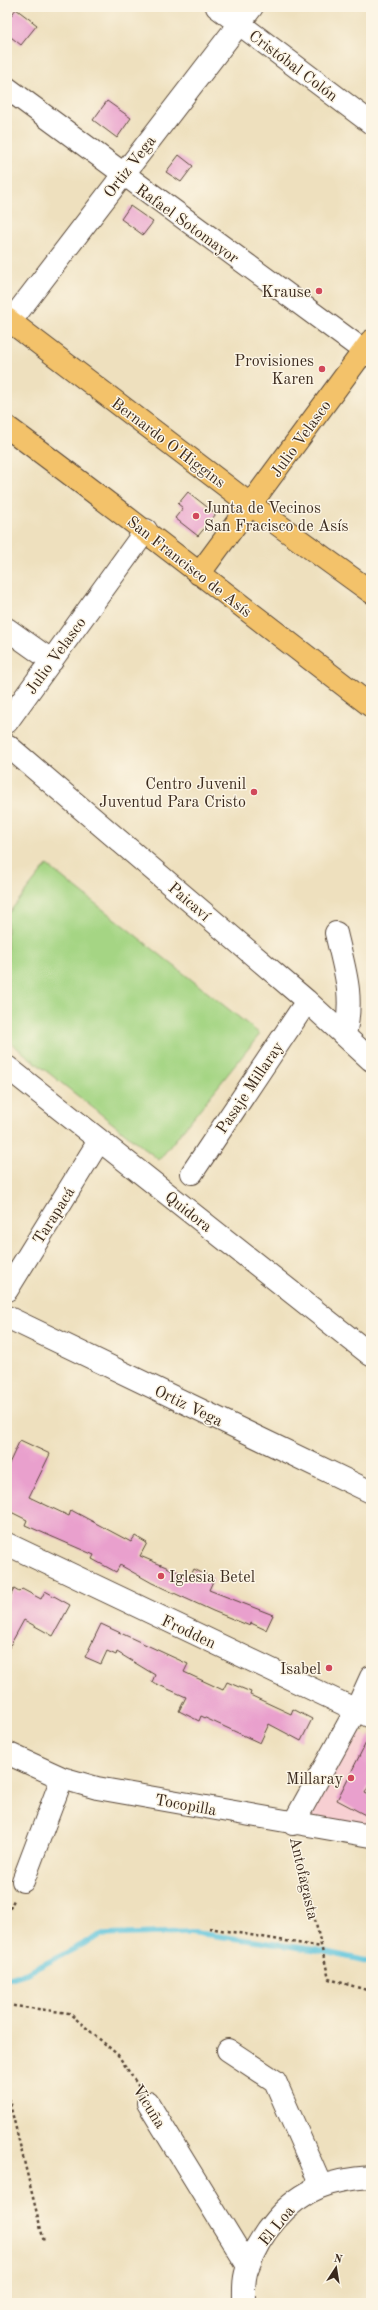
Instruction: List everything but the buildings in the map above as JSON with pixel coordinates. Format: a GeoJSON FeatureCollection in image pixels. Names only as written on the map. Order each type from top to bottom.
{"type":"FeatureCollection","features":[{"type":"Feature","properties":{"kind":"main road","name":"Bernardo O'Higgins"},"geometry":{"type":"LineString","coordinates":[[8,322],[251,505],[371,592]]}},
{"type":"Feature","properties":{"kind":"main road","name":"Julio Velasco"},"geometry":{"type":"LineString","coordinates":[[199,574],[369,349]]}},
{"type":"Feature","properties":{"kind":"main road","name":"San Francisco de Asís"},"geometry":{"type":"LineString","coordinates":[[7,427],[146,530],[199,574],[371,706]]}},
{"type":"Feature","properties":{"kind":"street","name":"Cristóbal Colón"},"geometry":{"type":"LineString","coordinates":[[217,7],[245,15],[371,123]]}},
{"type":"Feature","properties":{"kind":"street","name":"Ortiz Vega"},"geometry":{"type":"LineString","coordinates":[[8,322],[123,175],[245,15]]}},
{"type":"Feature","properties":{"kind":"street","name":"Rafael Sotomayor"},"geometry":{"type":"LineString","coordinates":[[7,88],[123,175],[369,349]]}},
{"type":"Feature","properties":{"kind":"street","name":"Julio Velasco"},"geometry":{"type":"LineString","coordinates":[[7,722],[146,530]]}},
{"type":"Feature","properties":{"kind":"street"},"geometry":{"type":"LineString","coordinates":[[7,629],[52,661]]}},
{"type":"Feature","properties":{"kind":"street","name":"Paicaví"},"geometry":{"type":"LineString","coordinates":[[7,745],[307,1001],[371,1060]]}},
{"type":"Feature","properties":{"kind":"street"},"geometry":{"type":"LineString","coordinates":[[336,933],[349,991],[350,1014],[345,1035]]}},
{"type":"Feature","properties":{"kind":"street","name":"Pasaje Millaray"},"geometry":{"type":"LineString","coordinates":[[192,1173],[307,1001]]}},
{"type":"Feature","properties":{"kind":"street","name":"Quidora"},"geometry":{"type":"LineString","coordinates":[[7,1068],[371,1355]]}},
{"type":"Feature","properties":{"kind":"street","name":"Tarapacá"},"geometry":{"type":"LineString","coordinates":[[7,1290],[99,1141]]}},
{"type":"Feature","properties":{"kind":"street","name":"Ortiz Vega"},"geometry":{"type":"LineString","coordinates":[[7,1318],[371,1492]]}},
{"type":"Feature","properties":{"kind":"street","name":"Frodden"},"geometry":{"type":"LineString","coordinates":[[7,1544],[363,1713]]}},
{"type":"Feature","properties":{"kind":"street","name":"Antofagasta"},"geometry":{"type":"LineString","coordinates":[[293,1824],[363,1713],[371,1677]]}},
{"type":"Feature","properties":{"kind":"street","name":"Tocopilla"},"geometry":{"type":"LineString","coordinates":[[7,1753],[62,1778],[97,1788],[293,1824],[371,1836]]}},
{"type":"Feature","properties":{"kind":"street"},"geometry":{"type":"LineString","coordinates":[[23,1881],[62,1778]]}},
{"type":"Feature","properties":{"kind":"street"},"geometry":{"type":"LineString","coordinates":[[228,2050],[275,2081],[321,2186]]}},
{"type":"Feature","properties":{"kind":"street","name":"Vicuña"},"geometry":{"type":"LineString","coordinates":[[148,2103],[248,2266]]}},
{"type":"Feature","properties":{"kind":"street","name":"El Loa"},"geometry":{"type":"LineString","coordinates":[[244,2303],[244,2285],[248,2266],[262,2238],[283,2211],[301,2196],[321,2186],[371,2177]]}},
{"type":"Feature","properties":{"kind":"path","name":"Antofagasta"},"geometry":{"type":"LineString","coordinates":[[293,1824],[329,1979],[370,1991],[371,1995]]}},
{"type":"Feature","properties":{"kind":"path"},"geometry":{"type":"LineString","coordinates":[[209,1928],[321,1947]]}},
{"type":"Feature","properties":{"kind":"path","name":"Vicuña"},"geometry":{"type":"LineString","coordinates":[[7,2004],[69,2013],[118,2055],[148,2103]]}},
{"type":"Feature","properties":{"kind":"path"},"geometry":{"type":"LineString","coordinates":[[7,2092],[44,2242]]}},
{"type":"Feature","properties":{"kind":"shaded area","name":"Millaray"},"geometry":{"type":"Polygon","coordinates":[[[356,1730],[371,1738],[371,1828],[309,1819],[356,1730]]]}},
{"type":"Feature","properties":{"kind":"green space"},"geometry":{"type":"Polygon","coordinates":[[[47,865],[260,1034],[159,1160],[7,1040],[7,915],[47,865]]]}},
{"type":"Feature","properties":{"kind":"waterway"},"geometry":{"type":"LineString","coordinates":[[7,1979],[27,1973],[101,1935],[189,1932],[317,1950],[371,1962]]}},
{"type":"Feature","properties":{"kind":"place","name":"Krause"},"geometry":{"type":"Point","coordinates":[319,291]}},
{"type":"Feature","properties":{"kind":"place","name":"Provisiones Karen"},"geometry":{"type":"Point","coordinates":[322,369]}},
{"type":"Feature","properties":{"kind":"place","name":"Junta de Vecinos San Fracisco de Asís"},"geometry":{"type":"Point","coordinates":[196,516]}},
{"type":"Feature","properties":{"kind":"place","name":"Centro Juvenil Juventud Para Cristo"},"geometry":{"type":"Point","coordinates":[254,792]}},
{"type":"Feature","properties":{"kind":"place","name":"Iglesia Betel"},"geometry":{"type":"Point","coordinates":[161,1576]}},
{"type":"Feature","properties":{"kind":"place","name":"Isabel"},"geometry":{"type":"Point","coordinates":[329,1668]}},
{"type":"Feature","properties":{"kind":"place","name":"Millaray"},"geometry":{"type":"Point","coordinates":[351,1778]}}]}
